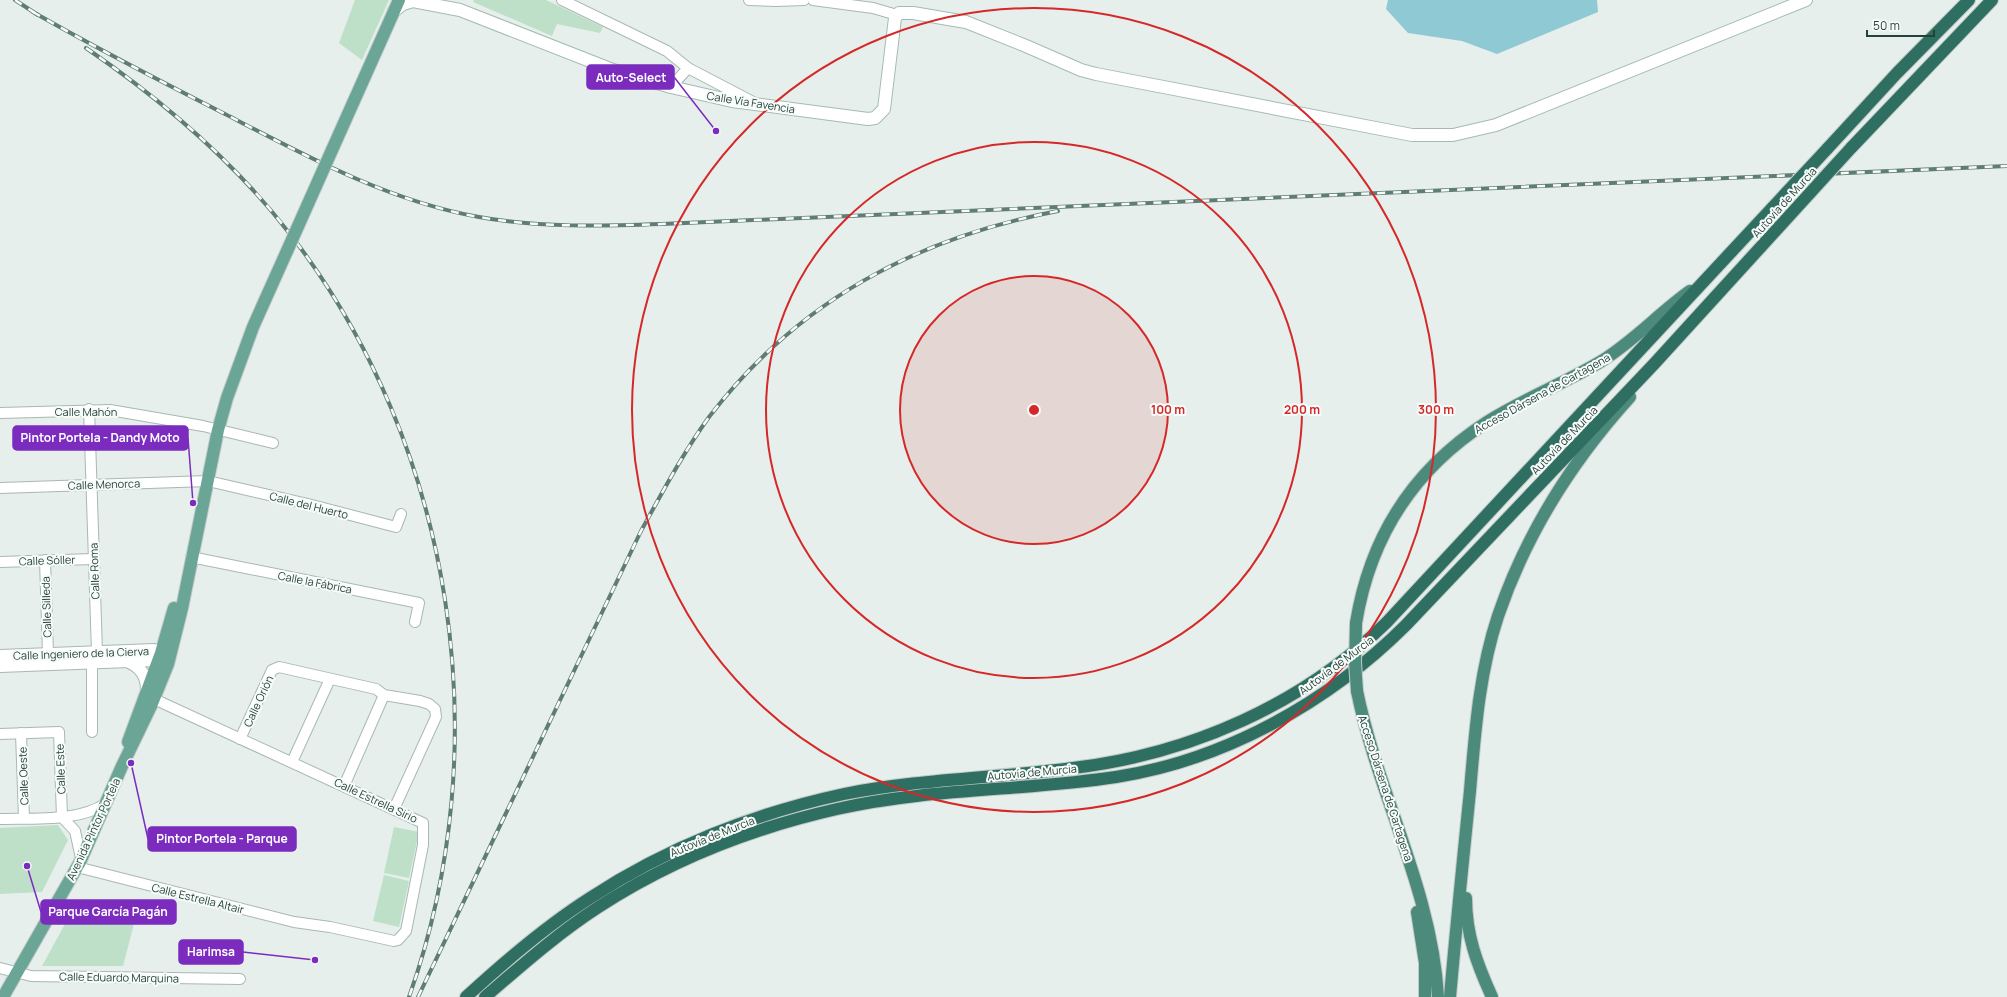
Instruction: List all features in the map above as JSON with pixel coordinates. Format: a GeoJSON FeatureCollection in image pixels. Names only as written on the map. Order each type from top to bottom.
{"type":"FeatureCollection","features":[{"type":"Feature","properties":{"kind":"highway","name":"Autovía de Murcia"},"geometry":{"type":"LineString","coordinates":[[466,997],[514,956],[587,900],[647,865],[706,838],[781,811],[845,794],[909,785],[1013,775],[1111,762],[1179,746],[1243,721],[1279,702],[1323,674],[1368,639],[1404,604],[1892,78],[1969,0]]}},
{"type":"Feature","properties":{"kind":"highway","name":"Autovía de Murcia"},"geometry":{"type":"LineString","coordinates":[[485,997],[554,940],[599,907],[659,873],[710,849],[771,827],[847,807],[904,798],[1110,778],[1168,766],[1233,743],[1287,716],[1321,695],[1369,659],[1398,633],[1654,364],[1851,148],[1992,0]]}},
{"type":"Feature","properties":{"kind":"highway","name":"Acceso Dársena de Cartagena"},"geometry":{"type":"LineString","coordinates":[[1438,997],[1433,950],[1420,898],[1365,728],[1357,691],[1355,662],[1356,623],[1359,603],[1376,550],[1392,518],[1408,493],[1434,463],[1458,442],[1488,421],[1587,369],[1619,349],[1680,298],[1700,285]]}},
{"type":"Feature","properties":{"kind":"highway"},"geometry":{"type":"LineString","coordinates":[[1450,997],[1476,728],[1484,675],[1497,618],[1516,568],[1529,540],[1556,492],[1616,414],[1649,376],[1654,364]]}},
{"type":"Feature","properties":{"kind":"highway"},"geometry":{"type":"LineString","coordinates":[[1380,773],[1414,898],[1424,963],[1425,997]]}},
{"type":"Feature","properties":{"kind":"highway"},"geometry":{"type":"LineString","coordinates":[[1471,781],[1466,916],[1471,945],[1492,997]]}},
{"type":"Feature","properties":{"kind":"main road","name":"Calle Vía Favencia"},"geometry":{"type":"LineString","coordinates":[[396,6],[412,0],[460,10],[613,70],[670,87],[759,105],[868,119],[875,118],[884,109],[894,21],[897,15]]}},
{"type":"Feature","properties":{"kind":"main road","name":"Calle Vía Favencia"},"geometry":{"type":"LineString","coordinates":[[448,0],[460,10]]}},
{"type":"Feature","properties":{"kind":"main road"},"geometry":{"type":"LineString","coordinates":[[897,15],[899,13],[913,13],[966,22],[1081,70],[1096,74],[1412,135],[1453,135],[1496,126],[1806,0]]}},
{"type":"Feature","properties":{"kind":"main road","name":"Avenida Pintor Portela"},"geometry":{"type":"LineString","coordinates":[[3,997],[79,862],[172,651],[218,430],[244,348],[396,6]]}},
{"type":"Feature","properties":{"kind":"main road","name":"Avenida Pintor Portela"},"geometry":{"type":"LineString","coordinates":[[161,656],[182,581],[191,556]]}},
{"type":"Feature","properties":{"kind":"main road"},"geometry":{"type":"LineString","coordinates":[[151,699],[161,656],[181,612]]}},
{"type":"Feature","properties":{"kind":"main road","name":"Calle Ingeniero de la Cierva"},"geometry":{"type":"LineString","coordinates":[[0,656],[48,654],[95,657],[154,650],[161,656]]}},
{"type":"Feature","properties":{"kind":"main road"},"geometry":{"type":"LineString","coordinates":[[0,666],[95,657],[126,661],[155,660],[161,656]]}},
{"type":"Feature","properties":{"kind":"main road"},"geometry":{"type":"LineString","coordinates":[[126,661],[139,667],[142,671],[146,679],[151,699]]}},
{"type":"Feature","properties":{"kind":"street"},"geometry":{"type":"LineString","coordinates":[[562,0],[667,51],[688,68],[759,105]]}},
{"type":"Feature","properties":{"kind":"street"},"geometry":{"type":"LineString","coordinates":[[749,0],[776,2],[804,0]]}},
{"type":"Feature","properties":{"kind":"street"},"geometry":{"type":"LineString","coordinates":[[813,0],[874,4],[897,15]]}},
{"type":"Feature","properties":{"kind":"street"},"geometry":{"type":"LineString","coordinates":[[670,87],[688,68]]}},
{"type":"Feature","properties":{"kind":"street","name":"Calle Mahón"},"geometry":{"type":"LineString","coordinates":[[0,413],[89,409],[110,410],[218,430],[273,443]]}},
{"type":"Feature","properties":{"kind":"street","name":"Calle Roma"},"geometry":{"type":"LineString","coordinates":[[89,409],[95,657],[91,686],[92,732]]}},
{"type":"Feature","properties":{"kind":"street","name":"Calle Menorca"},"geometry":{"type":"LineString","coordinates":[[0,488],[208,481]]}},
{"type":"Feature","properties":{"kind":"street","name":"Calle del Huerto"},"geometry":{"type":"LineString","coordinates":[[208,481],[396,528],[401,514]]}},
{"type":"Feature","properties":{"kind":"street","name":"Calle la Fábrica"},"geometry":{"type":"LineString","coordinates":[[191,556],[418,603],[415,622]]}},
{"type":"Feature","properties":{"kind":"street","name":"Calle Sóller"},"geometry":{"type":"LineString","coordinates":[[0,562],[93,559]]}},
{"type":"Feature","properties":{"kind":"street","name":"Calle Silleda"},"geometry":{"type":"LineString","coordinates":[[45,560],[48,654]]}},
{"type":"Feature","properties":{"kind":"street","name":"Calle Orión"},"geometry":{"type":"LineString","coordinates":[[240,739],[272,670],[279,667],[330,679]]}},
{"type":"Feature","properties":{"kind":"street"},"geometry":{"type":"LineString","coordinates":[[292,762],[330,679],[376,689],[384,695],[420,701],[433,707],[436,717],[394,809]]}},
{"type":"Feature","properties":{"kind":"street"},"geometry":{"type":"LineString","coordinates":[[344,786],[384,695]]}},
{"type":"Feature","properties":{"kind":"street","name":"Calle Estrella Sirio"},"geometry":{"type":"LineString","coordinates":[[151,699],[423,823],[424,832]]}},
{"type":"Feature","properties":{"kind":"street","name":"Calle Estrella Sirio"},"geometry":{"type":"LineString","coordinates":[[151,699],[419,827],[424,832]]}},
{"type":"Feature","properties":{"kind":"street","name":"Calle Este"},"geometry":{"type":"LineString","coordinates":[[0,734],[59,732],[66,816]]}},
{"type":"Feature","properties":{"kind":"street","name":"Calle Oeste"},"geometry":{"type":"LineString","coordinates":[[21,733],[24,818]]}},
{"type":"Feature","properties":{"kind":"street"},"geometry":{"type":"LineString","coordinates":[[0,819],[85,814],[106,803]]}},
{"type":"Feature","properties":{"kind":"street"},"geometry":{"type":"LineString","coordinates":[[66,816],[75,831],[79,862]]}},
{"type":"Feature","properties":{"kind":"street"},"geometry":{"type":"LineString","coordinates":[[66,816],[87,820],[93,832],[84,835],[75,831]]}},
{"type":"Feature","properties":{"kind":"street","name":"Calle Estrella Altair"},"geometry":{"type":"LineString","coordinates":[[79,862],[294,922],[320,925],[394,941],[398,940],[406,931],[424,832]]}},
{"type":"Feature","properties":{"kind":"street","name":"Calle Eduardo Marquina"},"geometry":{"type":"LineString","coordinates":[[0,968],[30,976],[240,979]]}},
{"type":"Feature","properties":{"kind":"green space"},"geometry":{"type":"Polygon","coordinates":[[[355,0],[389,0],[362,60],[339,43],[355,0]]]}},
{"type":"Feature","properties":{"kind":"green space"},"geometry":{"type":"Polygon","coordinates":[[[474,0],[546,0],[603,27],[600,33],[557,24],[552,36],[473,2],[474,0]]]}},
{"type":"Feature","properties":{"kind":"green space"},"geometry":{"type":"Polygon","coordinates":[[[58,825],[68,840],[42,892],[0,894],[0,828],[58,825]]]}},
{"type":"Feature","properties":{"kind":"green space"},"geometry":{"type":"Polygon","coordinates":[[[394,827],[419,832],[409,878],[384,873],[394,827]]]}},
{"type":"Feature","properties":{"kind":"green space"},"geometry":{"type":"Polygon","coordinates":[[[384,875],[409,881],[399,927],[373,921],[384,875]]]}},
{"type":"Feature","properties":{"kind":"green space"},"geometry":{"type":"Polygon","coordinates":[[[77,902],[136,916],[123,966],[42,966],[77,902]]]}},
{"type":"Feature","properties":{"kind":"water"},"geometry":{"type":"Polygon","coordinates":[[[1388,0],[1597,0],[1598,12],[1497,54],[1462,41],[1408,33],[1386,9],[1388,0]]]}},
{"type":"Feature","properties":{"kind":"railway"},"geometry":{"type":"LineString","coordinates":[[15,0],[38,15]]}},
{"type":"Feature","properties":{"kind":"railway"},"geometry":{"type":"LineString","coordinates":[[33,12],[152,77],[286,146],[348,175],[412,200],[445,210],[502,221],[548,225],[593,226],[662,224],[2007,166]]}},
{"type":"Feature","properties":{"kind":"railway"},"geometry":{"type":"LineString","coordinates":[[86,48],[169,110],[195,133],[245,181],[290,234],[346,318],[391,408],[424,502],[445,600],[454,701],[452,801],[436,900],[409,997]]}},
{"type":"Feature","properties":{"kind":"railway"},"geometry":{"type":"LineString","coordinates":[[418,997],[641,531],[682,459],[709,417],[744,376],[781,340],[821,308],[864,281],[909,257],[956,238],[1006,223],[1058,211]]}},
{"type":"Feature","properties":{"kind":"place","name":"Auto-Select"},"geometry":{"type":"Point","coordinates":[716,131]}},
{"type":"Feature","properties":{"kind":"place","name":"Pintor Portela - Dandy Moto"},"geometry":{"type":"Point","coordinates":[193,503]}},
{"type":"Feature","properties":{"kind":"place","name":"Pintor Portela - Parque"},"geometry":{"type":"Point","coordinates":[131,763]}},
{"type":"Feature","properties":{"kind":"place","name":"Parque García Pagán"},"geometry":{"type":"Point","coordinates":[27,866]}},
{"type":"Feature","properties":{"kind":"place","name":"Harimsa"},"geometry":{"type":"Point","coordinates":[315,960]}}]}
